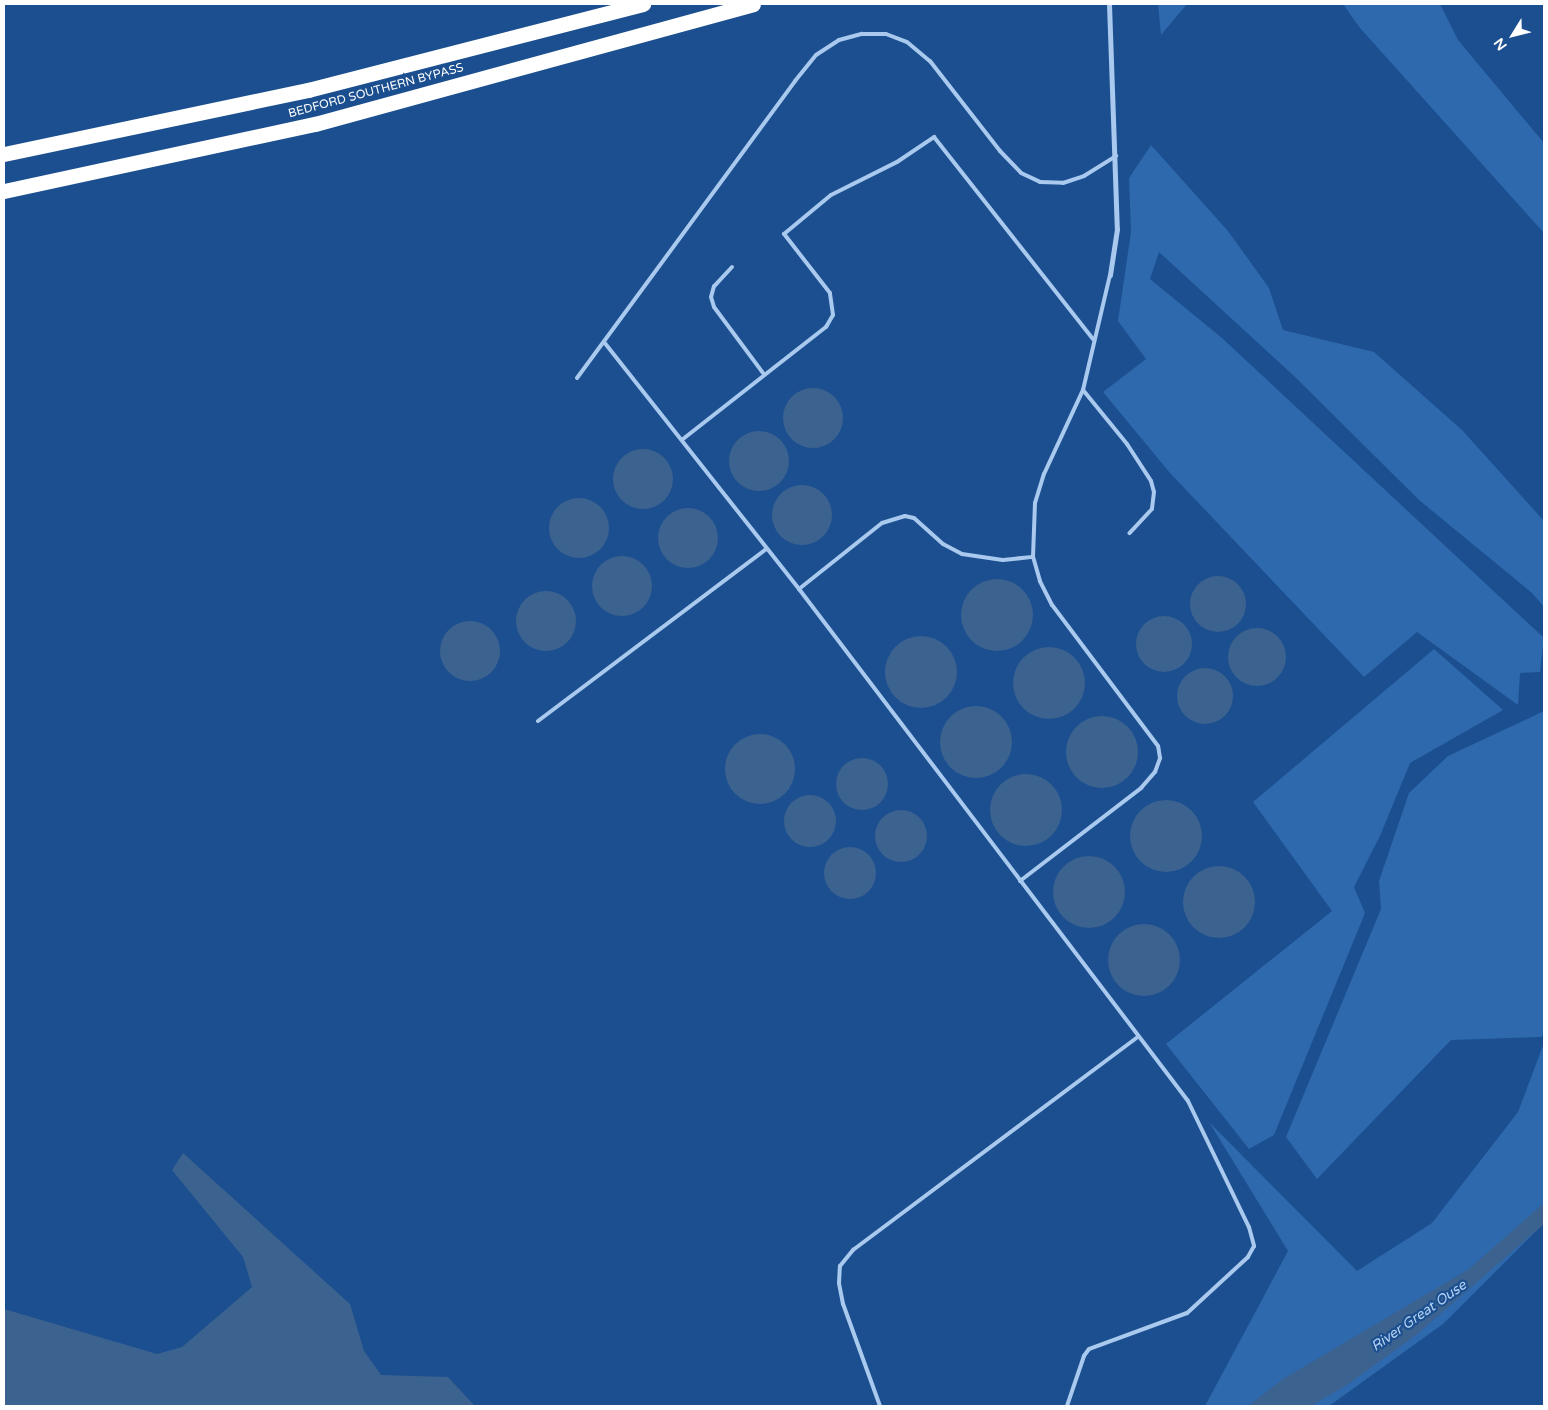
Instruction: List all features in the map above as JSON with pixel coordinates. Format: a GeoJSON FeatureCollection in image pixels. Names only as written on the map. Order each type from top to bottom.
{"type":"FeatureCollection","features":[{"type":"Feature","properties":{"kind":"highway","name":"BEDFORD SOUTHERN BYPASS"},"geometry":{"type":"LineString","coordinates":[[4,154],[308,90],[642,4]]}},
{"type":"Feature","properties":{"kind":"highway","name":"BEDFORD SOUTHERN BYPASS"},"geometry":{"type":"LineString","coordinates":[[4,191],[315,124],[753,4]]}},
{"type":"Feature","properties":{"kind":"street"},"geometry":{"type":"LineString","coordinates":[[1109,4],[1116,156],[1117,229],[1110,275]]}},
{"type":"Feature","properties":{"kind":"lane"},"geometry":{"type":"LineString","coordinates":[[578,378],[795,80],[816,55],[838,40],[870,34],[886,34],[907,42],[930,61],[1000,151],[1021,172],[1040,182],[1063,183],[1084,176],[1116,156]]}},
{"type":"Feature","properties":{"kind":"lane"},"geometry":{"type":"LineString","coordinates":[[683,439],[764,373],[826,327],[833,315],[830,293],[784,234],[831,195],[897,162],[934,137],[1094,339]]}},
{"type":"Feature","properties":{"kind":"lane"},"geometry":{"type":"LineString","coordinates":[[732,267],[714,286],[711,297],[714,307],[764,373]]}},
{"type":"Feature","properties":{"kind":"lane"},"geometry":{"type":"LineString","coordinates":[[1020,881],[1141,788],[1155,772],[1160,758],[1158,746],[1052,605],[1040,581],[1033,557],[1035,503],[1044,474],[1083,390],[1110,275]]}},
{"type":"Feature","properties":{"kind":"lane"},"geometry":{"type":"LineString","coordinates":[[604,342],[683,439],[799,589],[1188,1101],[1249,1227],[1254,1246],[1248,1257],[1187,1313],[1089,1349],[1084,1356],[1067,1406]]}},
{"type":"Feature","properties":{"kind":"lane"},"geometry":{"type":"LineString","coordinates":[[1083,390],[1127,444],[1151,481],[1154,492],[1152,508],[1130,533]]}},
{"type":"Feature","properties":{"kind":"lane"},"geometry":{"type":"LineString","coordinates":[[799,589],[882,523],[905,516],[914,518],[943,544],[962,554],[1003,560],[1033,557]]}},
{"type":"Feature","properties":{"kind":"lane"},"geometry":{"type":"LineString","coordinates":[[538,721],[766,548]]}},
{"type":"Feature","properties":{"kind":"lane"},"geometry":{"type":"LineString","coordinates":[[880,1406],[843,1304],[839,1283],[840,1266],[853,1250],[1138,1037]]}},
{"type":"Feature","properties":{"kind":"shaded area"},"geometry":{"type":"Polygon","coordinates":[[[1158,4],[1187,4],[1161,35],[1158,4]]]}},
{"type":"Feature","properties":{"kind":"shaded area"},"geometry":{"type":"Polygon","coordinates":[[[1343,4],[1440,4],[1458,40],[1544,143],[1544,233],[1360,28],[1343,4]]]}},
{"type":"Feature","properties":{"kind":"shaded area"},"geometry":{"type":"Polygon","coordinates":[[[1151,145],[1228,231],[1269,288],[1283,330],[1374,352],[1462,430],[1544,521],[1544,607],[1532,593],[1419,500],[1293,375],[1159,252],[1150,279],[1222,338],[1544,638],[1540,672],[1520,673],[1518,705],[1417,632],[1364,677],[1170,473],[1103,392],[1146,359],[1118,321],[1131,232],[1129,178],[1151,145]]]}},
{"type":"Feature","properties":{"kind":"shaded area"},"geometry":{"type":"Polygon","coordinates":[[[1434,649],[1503,710],[1410,763],[1380,836],[1354,887],[1365,913],[1274,1135],[1249,1149],[1166,1044],[1332,911],[1253,802],[1434,649]]]}},
{"type":"Feature","properties":{"kind":"shaded area"},"geometry":{"type":"Polygon","coordinates":[[[1544,711],[1544,1034],[1541,1037],[1451,1040],[1317,1179],[1286,1137],[1381,909],[1379,881],[1409,793],[1448,756],[1544,711]]]}},
{"type":"Feature","properties":{"kind":"shaded area"},"geometry":{"type":"Polygon","coordinates":[[[1544,1043],[1544,1223],[1443,1324],[1329,1406],[1205,1406],[1288,1251],[1209,1122],[1357,1271],[1432,1223],[1518,1112],[1544,1043]]]}},
{"type":"Feature","properties":{"kind":"water"},"geometry":{"type":"Polygon","coordinates":[[[807,388],[819,388],[830,393],[838,401],[843,412],[841,430],[830,443],[819,448],[807,448],[796,443],[788,435],[783,424],[783,412],[788,401],[796,393],[807,388]]]}},
{"type":"Feature","properties":{"kind":"water"},"geometry":{"type":"Polygon","coordinates":[[[753,431],[765,431],[776,436],[784,444],[789,455],[787,473],[776,486],[765,491],[753,491],[742,486],[734,478],[729,467],[729,455],[734,444],[742,436],[753,431]]]}},
{"type":"Feature","properties":{"kind":"water"},"geometry":{"type":"Polygon","coordinates":[[[637,449],[649,449],[660,454],[668,462],[673,473],[671,491],[660,504],[649,509],[637,509],[626,504],[618,496],[613,485],[613,473],[618,462],[626,454],[637,449]]]}},
{"type":"Feature","properties":{"kind":"water"},"geometry":{"type":"Polygon","coordinates":[[[796,485],[808,485],[819,490],[827,498],[832,509],[830,527],[819,540],[808,545],[796,545],[785,540],[777,532],[772,521],[772,509],[777,498],[785,490],[796,485]]]}},
{"type":"Feature","properties":{"kind":"water"},"geometry":{"type":"Polygon","coordinates":[[[573,498],[585,498],[596,503],[604,511],[609,522],[607,540],[596,553],[585,558],[573,558],[562,553],[554,545],[549,534],[549,522],[554,511],[562,503],[573,498]]]}},
{"type":"Feature","properties":{"kind":"water"},"geometry":{"type":"Polygon","coordinates":[[[682,508],[694,508],[705,513],[713,521],[718,532],[716,550],[705,563],[694,568],[682,568],[671,563],[663,555],[658,544],[658,532],[663,521],[671,513],[682,508]]]}},
{"type":"Feature","properties":{"kind":"water"},"geometry":{"type":"Polygon","coordinates":[[[616,556],[628,556],[639,561],[647,569],[652,580],[650,598],[639,611],[628,616],[616,616],[605,611],[597,603],[592,592],[592,580],[597,569],[605,561],[616,556]]]}},
{"type":"Feature","properties":{"kind":"water"},"geometry":{"type":"Polygon","coordinates":[[[1212,576],[1224,576],[1234,580],[1242,588],[1246,604],[1242,620],[1234,628],[1224,632],[1212,632],[1202,628],[1194,620],[1190,610],[1190,598],[1194,588],[1202,580],[1212,576]]]}},
{"type":"Feature","properties":{"kind":"water"},"geometry":{"type":"Polygon","coordinates":[[[997,579],[1017,585],[1027,595],[1033,615],[1027,635],[1017,645],[997,651],[977,645],[967,635],[961,615],[967,595],[977,585],[997,579]]]}},
{"type":"Feature","properties":{"kind":"water"},"geometry":{"type":"Polygon","coordinates":[[[540,591],[552,591],[563,596],[571,604],[576,615],[574,633],[563,646],[552,651],[540,651],[529,646],[521,638],[516,627],[516,615],[521,604],[529,596],[540,591]]]}},
{"type":"Feature","properties":{"kind":"water"},"geometry":{"type":"Polygon","coordinates":[[[1158,616],[1170,616],[1180,620],[1188,628],[1192,644],[1188,660],[1180,668],[1170,672],[1158,672],[1148,668],[1140,660],[1136,650],[1136,638],[1140,628],[1148,620],[1158,616]]]}},
{"type":"Feature","properties":{"kind":"water"},"geometry":{"type":"Polygon","coordinates":[[[464,621],[476,621],[487,626],[495,634],[500,645],[498,663],[487,676],[476,681],[464,681],[453,676],[445,668],[440,657],[440,645],[445,634],[453,626],[464,621]]]}},
{"type":"Feature","properties":{"kind":"water"},"geometry":{"type":"Polygon","coordinates":[[[1257,628],[1273,633],[1281,641],[1286,657],[1281,673],[1273,681],[1257,686],[1241,681],[1233,673],[1228,657],[1233,641],[1241,633],[1257,628]]]}},
{"type":"Feature","properties":{"kind":"water"},"geometry":{"type":"Polygon","coordinates":[[[921,636],[941,642],[951,652],[957,672],[951,692],[941,702],[921,708],[901,702],[891,692],[885,672],[891,652],[901,642],[921,636]]]}},
{"type":"Feature","properties":{"kind":"water"},"geometry":{"type":"Polygon","coordinates":[[[1049,647],[1069,653],[1079,663],[1085,683],[1079,703],[1069,713],[1049,719],[1029,713],[1019,703],[1013,683],[1019,663],[1029,653],[1049,647]]]}},
{"type":"Feature","properties":{"kind":"water"},"geometry":{"type":"Polygon","coordinates":[[[1199,668],[1211,668],[1221,672],[1229,680],[1233,696],[1229,712],[1221,720],[1211,724],[1199,724],[1189,720],[1181,712],[1177,702],[1177,690],[1181,680],[1189,672],[1199,668]]]}},
{"type":"Feature","properties":{"kind":"water"},"geometry":{"type":"Polygon","coordinates":[[[976,706],[996,712],[1006,722],[1012,742],[1006,762],[996,772],[976,778],[956,772],[946,762],[940,742],[946,722],[956,712],[976,706]]]}},
{"type":"Feature","properties":{"kind":"water"},"geometry":{"type":"Polygon","coordinates":[[[1102,716],[1122,722],[1132,732],[1138,752],[1132,772],[1122,782],[1102,788],[1082,782],[1072,772],[1066,752],[1072,732],[1082,722],[1102,716]]]}},
{"type":"Feature","properties":{"kind":"water"},"geometry":{"type":"Polygon","coordinates":[[[760,734],[773,737],[785,744],[792,756],[795,769],[792,782],[785,794],[773,801],[760,804],[747,801],[735,794],[728,782],[725,769],[728,756],[735,744],[747,737],[760,734]]]}},
{"type":"Feature","properties":{"kind":"water"},"geometry":{"type":"Polygon","coordinates":[[[857,758],[867,758],[881,765],[888,779],[888,789],[881,803],[867,810],[857,810],[847,806],[840,799],[836,789],[836,779],[840,769],[847,762],[857,758]]]}},
{"type":"Feature","properties":{"kind":"water"},"geometry":{"type":"Polygon","coordinates":[[[1026,774],[1046,780],[1056,790],[1062,810],[1056,830],[1046,840],[1026,846],[1006,840],[996,830],[990,810],[996,790],[1006,780],[1026,774]]]}},
{"type":"Feature","properties":{"kind":"water"},"geometry":{"type":"Polygon","coordinates":[[[805,795],[815,795],[829,802],[836,816],[836,826],[829,840],[815,847],[805,847],[795,843],[788,836],[784,826],[784,816],[788,806],[795,799],[805,795]]]}},
{"type":"Feature","properties":{"kind":"water"},"geometry":{"type":"Polygon","coordinates":[[[1166,800],[1186,806],[1196,816],[1202,836],[1196,856],[1186,866],[1166,872],[1146,866],[1136,856],[1130,836],[1136,816],[1146,806],[1166,800]]]}},
{"type":"Feature","properties":{"kind":"water"},"geometry":{"type":"Polygon","coordinates":[[[896,810],[906,810],[920,817],[927,831],[927,841],[920,855],[906,862],[896,862],[886,858],[879,851],[875,841],[875,831],[879,821],[886,814],[896,810]]]}},
{"type":"Feature","properties":{"kind":"water"},"geometry":{"type":"Polygon","coordinates":[[[845,847],[855,847],[869,854],[876,868],[876,878],[869,892],[855,899],[845,899],[835,895],[828,888],[824,878],[824,868],[828,858],[835,851],[845,847]]]}},
{"type":"Feature","properties":{"kind":"water"},"geometry":{"type":"Polygon","coordinates":[[[1089,856],[1109,862],[1119,872],[1125,892],[1119,912],[1109,922],[1089,928],[1069,922],[1059,912],[1053,892],[1059,872],[1069,862],[1089,856]]]}},
{"type":"Feature","properties":{"kind":"water"},"geometry":{"type":"Polygon","coordinates":[[[1219,866],[1239,872],[1249,882],[1255,902],[1249,922],[1239,932],[1219,938],[1199,932],[1189,922],[1183,902],[1189,882],[1199,872],[1219,866]]]}},
{"type":"Feature","properties":{"kind":"water"},"geometry":{"type":"Polygon","coordinates":[[[1144,924],[1164,930],[1174,940],[1180,960],[1174,980],[1164,990],[1144,996],[1124,990],[1114,980],[1108,960],[1114,940],[1124,930],[1144,924]]]}},
{"type":"Feature","properties":{"kind":"water"},"geometry":{"type":"Polygon","coordinates":[[[183,1153],[350,1304],[364,1351],[381,1375],[448,1377],[475,1406],[4,1406],[4,1309],[157,1354],[182,1347],[252,1287],[243,1257],[172,1170],[183,1153]]]}},
{"type":"Feature","properties":{"kind":"water","name":"River Great Ouse"},"geometry":{"type":"Polygon","coordinates":[[[1544,1203],[1544,1224],[1416,1335],[1347,1385],[1311,1406],[1248,1406],[1283,1379],[1469,1269],[1544,1203]]]}}]}
